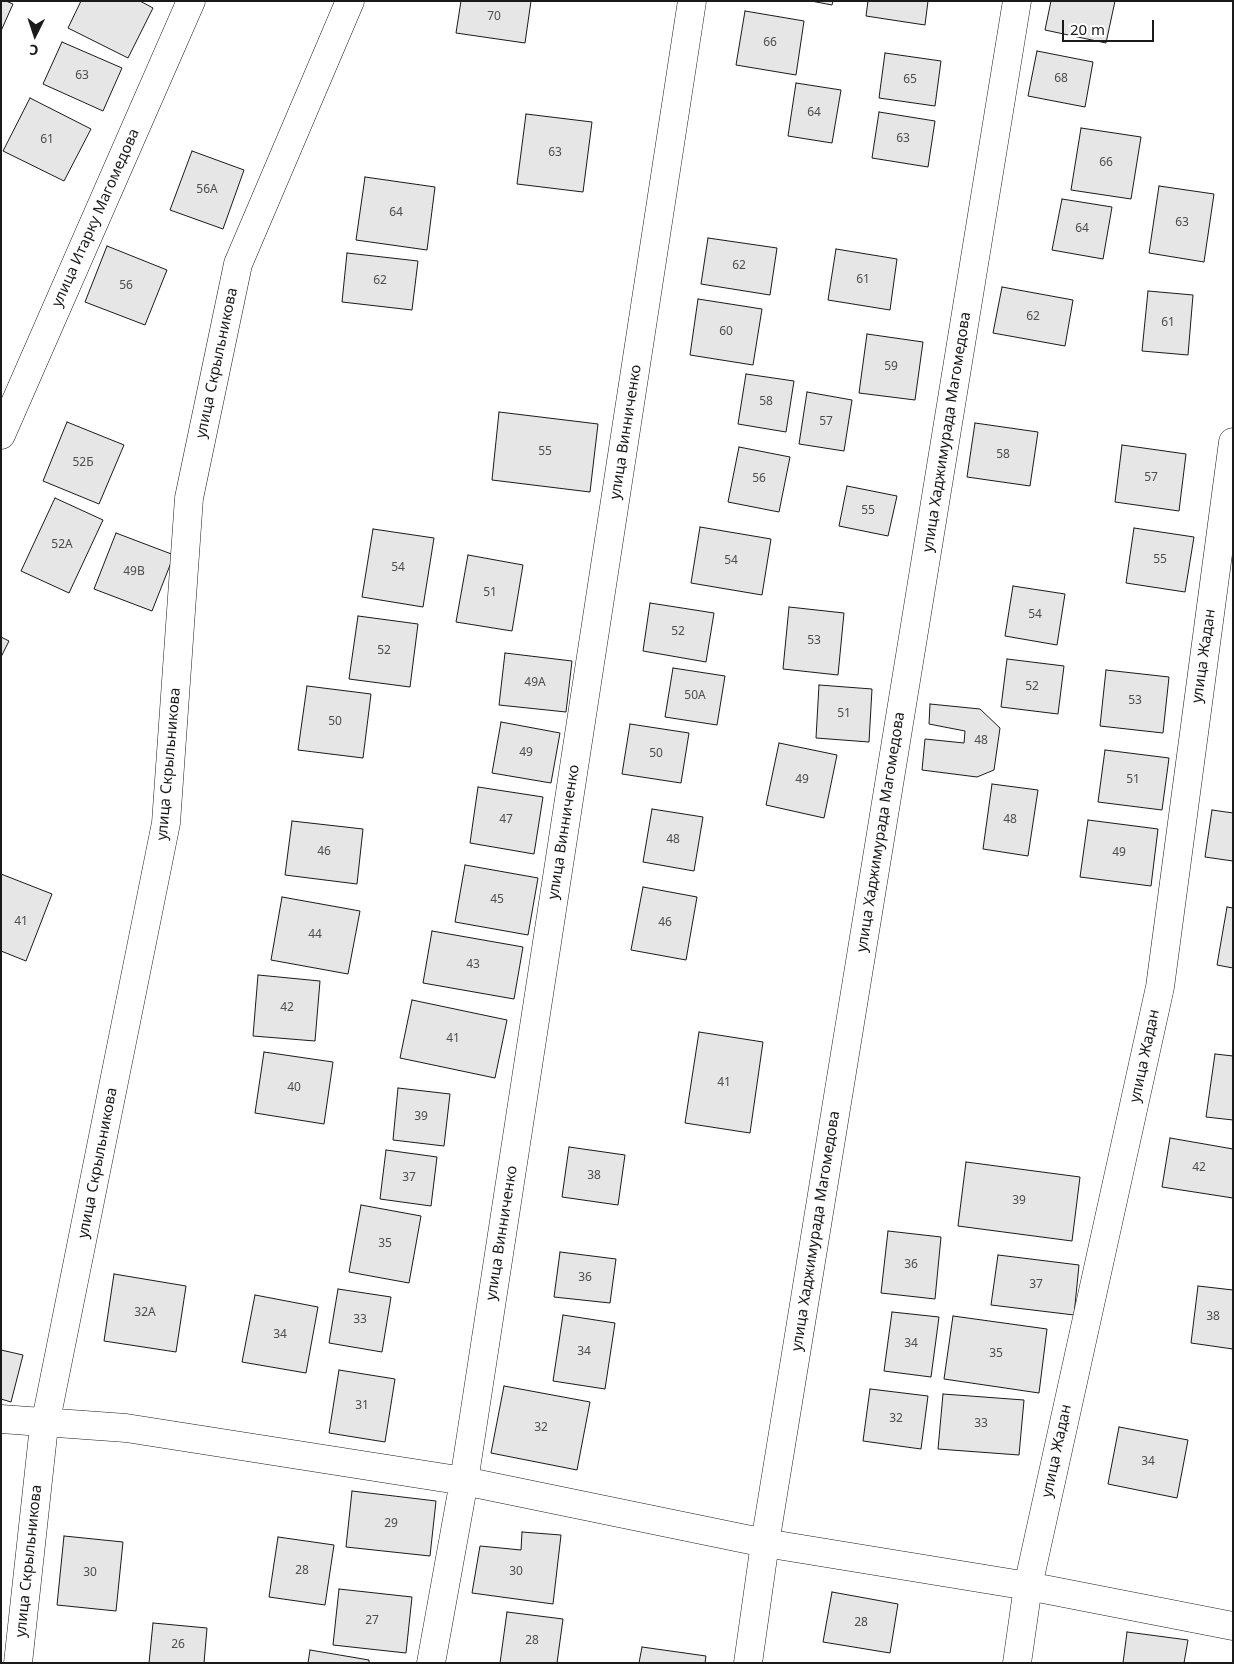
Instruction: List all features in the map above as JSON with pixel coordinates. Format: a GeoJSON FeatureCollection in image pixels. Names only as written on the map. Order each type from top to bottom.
{"type":"FeatureCollection","features":[{"type":"Feature","properties":{"kind":"street","name":"улица Итарку Магомедова"},"geometry":{"type":"LineString","coordinates":[[1,435],[191,1]]}},
{"type":"Feature","properties":{"kind":"street","name":"улица Скрыльникова"},"geometry":{"type":"LineString","coordinates":[[18,1663],[45,1422],[166,823],[189,498],[238,264],[350,1]]}},
{"type":"Feature","properties":{"kind":"street","name":"улица Винниченко"},"geometry":{"type":"LineString","coordinates":[[431,1663],[464,1481],[692,1]]}},
{"type":"Feature","properties":{"kind":"street","name":"улица Хаджимурада Магомедова"},"geometry":{"type":"LineString","coordinates":[[748,1663],[765,1543],[1017,1]]}},
{"type":"Feature","properties":{"kind":"street","name":"улица Жадан"},"geometry":{"type":"LineString","coordinates":[[1017,1663],[1028,1586],[1160,987],[1233,442]]}},
{"type":"Feature","properties":{"kind":"street"},"geometry":{"type":"LineString","coordinates":[[1,1419],[126,1428],[464,1481],[765,1543],[1028,1586],[1233,1626]]}},
{"type":"Feature","properties":{"kind":"building"},"geometry":{"type":"Polygon","coordinates":[[[1,1],[13,4],[1,31],[1,1]]]}},
{"type":"Feature","properties":{"kind":"building"},"geometry":{"type":"Polygon","coordinates":[[[81,1],[140,1],[153,8],[128,58],[68,28],[81,1]]]}},
{"type":"Feature","properties":{"kind":"building"},"geometry":{"type":"Polygon","coordinates":[[[461,1],[531,1],[525,43],[456,33],[461,1]]]}},
{"type":"Feature","properties":{"kind":"building"},"geometry":{"type":"Polygon","coordinates":[[[811,1],[833,1],[832,5],[811,1]]]}},
{"type":"Feature","properties":{"kind":"building"},"geometry":{"type":"Polygon","coordinates":[[[868,1],[928,1],[925,25],[866,16],[868,1]]]}},
{"type":"Feature","properties":{"kind":"building"},"geometry":{"type":"Polygon","coordinates":[[[1051,1],[1115,1],[1106,43],[1045,30],[1051,1]]]}},
{"type":"Feature","properties":{"kind":"building"},"geometry":{"type":"Polygon","coordinates":[[[745,11],[804,21],[796,75],[736,65],[745,11]]]}},
{"type":"Feature","properties":{"kind":"building"},"geometry":{"type":"Polygon","coordinates":[[[62,42],[122,68],[103,111],[43,84],[62,42]]]}},
{"type":"Feature","properties":{"kind":"building"},"geometry":{"type":"Polygon","coordinates":[[[1037,51],[1093,62],[1085,107],[1028,96],[1037,51]]]}},
{"type":"Feature","properties":{"kind":"building"},"geometry":{"type":"Polygon","coordinates":[[[885,53],[941,61],[935,106],[879,98],[885,53]]]}},
{"type":"Feature","properties":{"kind":"building"},"geometry":{"type":"Polygon","coordinates":[[[796,83],[841,90],[832,143],[788,136],[796,83]]]}},
{"type":"Feature","properties":{"kind":"building"},"geometry":{"type":"Polygon","coordinates":[[[30,98],[91,129],[64,181],[3,151],[30,98]]]}},
{"type":"Feature","properties":{"kind":"building"},"geometry":{"type":"Polygon","coordinates":[[[879,112],[935,121],[928,167],[872,158],[879,112]]]}},
{"type":"Feature","properties":{"kind":"building"},"geometry":{"type":"Polygon","coordinates":[[[526,114],[592,122],[583,192],[517,184],[526,114]]]}},
{"type":"Feature","properties":{"kind":"building"},"geometry":{"type":"Polygon","coordinates":[[[1081,128],[1141,137],[1131,199],[1071,190],[1081,128]]]}},
{"type":"Feature","properties":{"kind":"building"},"geometry":{"type":"Polygon","coordinates":[[[192,151],[244,170],[223,229],[170,210],[192,151]]]}},
{"type":"Feature","properties":{"kind":"building"},"geometry":{"type":"Polygon","coordinates":[[[365,177],[435,187],[427,250],[356,240],[365,177]]]}},
{"type":"Feature","properties":{"kind":"building"},"geometry":{"type":"Polygon","coordinates":[[[1159,186],[1214,194],[1204,262],[1149,253],[1159,186]]]}},
{"type":"Feature","properties":{"kind":"building"},"geometry":{"type":"Polygon","coordinates":[[[1062,199],[1112,207],[1103,259],[1052,250],[1062,199]]]}},
{"type":"Feature","properties":{"kind":"building"},"geometry":{"type":"Polygon","coordinates":[[[708,238],[777,248],[770,295],[701,284],[708,238]]]}},
{"type":"Feature","properties":{"kind":"building"},"geometry":{"type":"Polygon","coordinates":[[[107,246],[167,270],[145,325],[85,302],[107,246]]]}},
{"type":"Feature","properties":{"kind":"building"},"geometry":{"type":"Polygon","coordinates":[[[836,249],[897,259],[890,310],[828,300],[836,249]]]}},
{"type":"Feature","properties":{"kind":"building"},"geometry":{"type":"Polygon","coordinates":[[[347,253],[418,261],[412,310],[342,302],[347,253]]]}},
{"type":"Feature","properties":{"kind":"building"},"geometry":{"type":"Polygon","coordinates":[[[1002,287],[1073,300],[1065,346],[993,333],[1002,287]]]}},
{"type":"Feature","properties":{"kind":"building"},"geometry":{"type":"Polygon","coordinates":[[[1148,291],[1193,295],[1188,355],[1142,351],[1148,291]]]}},
{"type":"Feature","properties":{"kind":"building"},"geometry":{"type":"Polygon","coordinates":[[[698,299],[762,309],[753,365],[690,355],[698,299]]]}},
{"type":"Feature","properties":{"kind":"building"},"geometry":{"type":"Polygon","coordinates":[[[867,334],[923,342],[915,400],[859,393],[867,334]]]}},
{"type":"Feature","properties":{"kind":"building"},"geometry":{"type":"Polygon","coordinates":[[[746,374],[794,381],[786,432],[738,424],[746,374]]]}},
{"type":"Feature","properties":{"kind":"building"},"geometry":{"type":"Polygon","coordinates":[[[807,392],[852,400],[844,451],[799,444],[807,392]]]}},
{"type":"Feature","properties":{"kind":"building"},"geometry":{"type":"Polygon","coordinates":[[[499,412],[598,424],[590,492],[492,480],[499,412]]]}},
{"type":"Feature","properties":{"kind":"building"},"geometry":{"type":"Polygon","coordinates":[[[67,422],[124,445],[99,504],[43,481],[67,422]]]}},
{"type":"Feature","properties":{"kind":"building"},"geometry":{"type":"Polygon","coordinates":[[[975,423],[1038,432],[1030,486],[967,477],[975,423]]]}},
{"type":"Feature","properties":{"kind":"building"},"geometry":{"type":"Polygon","coordinates":[[[1122,445],[1186,454],[1179,511],[1115,502],[1122,445]]]}},
{"type":"Feature","properties":{"kind":"building"},"geometry":{"type":"Polygon","coordinates":[[[739,447],[790,457],[779,512],[728,502],[739,447]]]}},
{"type":"Feature","properties":{"kind":"building"},"geometry":{"type":"Polygon","coordinates":[[[847,486],[897,496],[888,536],[839,526],[847,486]]]}},
{"type":"Feature","properties":{"kind":"building"},"geometry":{"type":"Polygon","coordinates":[[[55,498],[103,520],[69,593],[21,571],[55,498]]]}},
{"type":"Feature","properties":{"kind":"building"},"geometry":{"type":"Polygon","coordinates":[[[700,527],[771,539],[762,595],[691,583],[700,527]]]}},
{"type":"Feature","properties":{"kind":"building"},"geometry":{"type":"Polygon","coordinates":[[[1134,528],[1194,537],[1185,592],[1126,583],[1134,528]]]}},
{"type":"Feature","properties":{"kind":"building"},"geometry":{"type":"Polygon","coordinates":[[[373,529],[434,538],[423,607],[362,597],[373,529]]]}},
{"type":"Feature","properties":{"kind":"building"},"geometry":{"type":"Polygon","coordinates":[[[116,533],[174,555],[152,611],[94,589],[116,533]]]}},
{"type":"Feature","properties":{"kind":"building"},"geometry":{"type":"Polygon","coordinates":[[[468,555],[523,565],[512,631],[456,622],[468,555]]]}},
{"type":"Feature","properties":{"kind":"building"},"geometry":{"type":"Polygon","coordinates":[[[1013,586],[1065,594],[1057,645],[1005,636],[1013,586]]]}},
{"type":"Feature","properties":{"kind":"building"},"geometry":{"type":"Polygon","coordinates":[[[650,603],[714,613],[706,662],[643,651],[650,603]]]}},
{"type":"Feature","properties":{"kind":"building"},"geometry":{"type":"Polygon","coordinates":[[[789,607],[844,613],[838,675],[783,669],[789,607]]]}},
{"type":"Feature","properties":{"kind":"building"},"geometry":{"type":"Polygon","coordinates":[[[358,616],[418,624],[410,687],[349,679],[358,616]]]}},
{"type":"Feature","properties":{"kind":"building"},"geometry":{"type":"Polygon","coordinates":[[[1,637],[9,641],[1,657],[1,637]]]}},
{"type":"Feature","properties":{"kind":"building"},"geometry":{"type":"Polygon","coordinates":[[[505,653],[572,661],[566,712],[499,705],[505,653]]]}},
{"type":"Feature","properties":{"kind":"building"},"geometry":{"type":"Polygon","coordinates":[[[1007,659],[1064,666],[1058,714],[1001,707],[1007,659]]]}},
{"type":"Feature","properties":{"kind":"building"},"geometry":{"type":"Polygon","coordinates":[[[673,668],[725,676],[717,725],[665,717],[673,668]]]}},
{"type":"Feature","properties":{"kind":"building"},"geometry":{"type":"Polygon","coordinates":[[[1106,670],[1169,677],[1163,733],[1100,726],[1106,670]]]}},
{"type":"Feature","properties":{"kind":"building"},"geometry":{"type":"Polygon","coordinates":[[[819,685],[872,689],[869,742],[816,738],[819,685]]]}},
{"type":"Feature","properties":{"kind":"building"},"geometry":{"type":"Polygon","coordinates":[[[307,686],[371,694],[363,758],[298,750],[307,686]]]}},
{"type":"Feature","properties":{"kind":"building"},"geometry":{"type":"Polygon","coordinates":[[[930,704],[980,709],[1000,728],[994,770],[977,777],[922,770],[925,739],[964,743],[965,731],[929,724],[930,704]]]}},
{"type":"Feature","properties":{"kind":"building"},"geometry":{"type":"Polygon","coordinates":[[[501,722],[560,733],[551,783],[492,773],[501,722]]]}},
{"type":"Feature","properties":{"kind":"building"},"geometry":{"type":"Polygon","coordinates":[[[630,724],[689,733],[681,783],[622,774],[630,724]]]}},
{"type":"Feature","properties":{"kind":"building"},"geometry":{"type":"Polygon","coordinates":[[[779,743],[837,755],[824,818],[766,805],[779,743]]]}},
{"type":"Feature","properties":{"kind":"building"},"geometry":{"type":"Polygon","coordinates":[[[1105,750],[1169,758],[1162,810],[1098,802],[1105,750]]]}},
{"type":"Feature","properties":{"kind":"building"},"geometry":{"type":"Polygon","coordinates":[[[992,784],[1038,790],[1028,856],[983,849],[992,784]]]}},
{"type":"Feature","properties":{"kind":"building"},"geometry":{"type":"Polygon","coordinates":[[[478,787],[543,797],[534,854],[470,843],[478,787]]]}},
{"type":"Feature","properties":{"kind":"building"},"geometry":{"type":"Polygon","coordinates":[[[652,809],[703,817],[694,871],[643,862],[652,809]]]}},
{"type":"Feature","properties":{"kind":"building"},"geometry":{"type":"Polygon","coordinates":[[[1212,810],[1233,813],[1233,861],[1205,857],[1212,810]]]}},
{"type":"Feature","properties":{"kind":"building"},"geometry":{"type":"Polygon","coordinates":[[[1088,820],[1158,829],[1151,886],[1080,877],[1088,820]]]}},
{"type":"Feature","properties":{"kind":"building"},"geometry":{"type":"Polygon","coordinates":[[[292,821],[363,829],[357,884],[285,875],[292,821]]]}},
{"type":"Feature","properties":{"kind":"building"},"geometry":{"type":"Polygon","coordinates":[[[465,865],[538,878],[528,935],[455,922],[465,865]]]}},
{"type":"Feature","properties":{"kind":"building"},"geometry":{"type":"Polygon","coordinates":[[[1,874],[52,894],[26,961],[1,951],[1,874]]]}},
{"type":"Feature","properties":{"kind":"building"},"geometry":{"type":"Polygon","coordinates":[[[643,887],[697,897],[686,960],[631,950],[643,887]]]}},
{"type":"Feature","properties":{"kind":"building"},"geometry":{"type":"Polygon","coordinates":[[[282,897],[360,911],[348,974],[271,960],[282,897]]]}},
{"type":"Feature","properties":{"kind":"building"},"geometry":{"type":"Polygon","coordinates":[[[1227,907],[1233,908],[1233,968],[1217,965],[1227,907]]]}},
{"type":"Feature","properties":{"kind":"building"},"geometry":{"type":"Polygon","coordinates":[[[432,931],[523,947],[514,999],[423,983],[432,931]]]}},
{"type":"Feature","properties":{"kind":"building"},"geometry":{"type":"Polygon","coordinates":[[[258,975],[320,981],[315,1041],[253,1036],[258,975]]]}},
{"type":"Feature","properties":{"kind":"building"},"geometry":{"type":"Polygon","coordinates":[[[412,1000],[507,1020],[495,1078],[400,1058],[412,1000]]]}},
{"type":"Feature","properties":{"kind":"building"},"geometry":{"type":"Polygon","coordinates":[[[699,1032],[763,1042],[750,1133],[685,1123],[699,1032]]]}},
{"type":"Feature","properties":{"kind":"building"},"geometry":{"type":"Polygon","coordinates":[[[264,1052],[333,1062],[324,1124],[255,1113],[264,1052]]]}},
{"type":"Feature","properties":{"kind":"building"},"geometry":{"type":"Polygon","coordinates":[[[1215,1054],[1233,1056],[1233,1120],[1206,1117],[1215,1054]]]}},
{"type":"Feature","properties":{"kind":"building"},"geometry":{"type":"Polygon","coordinates":[[[398,1088],[450,1094],[444,1146],[393,1140],[398,1088]]]}},
{"type":"Feature","properties":{"kind":"building"},"geometry":{"type":"Polygon","coordinates":[[[1170,1138],[1233,1149],[1233,1198],[1162,1187],[1170,1138]]]}},
{"type":"Feature","properties":{"kind":"building"},"geometry":{"type":"Polygon","coordinates":[[[569,1147],[625,1155],[618,1205],[562,1197],[569,1147]]]}},
{"type":"Feature","properties":{"kind":"building"},"geometry":{"type":"Polygon","coordinates":[[[386,1150],[437,1157],[431,1206],[380,1199],[386,1150]]]}},
{"type":"Feature","properties":{"kind":"building"},"geometry":{"type":"Polygon","coordinates":[[[966,1162],[1080,1177],[1072,1241],[958,1226],[966,1162]]]}},
{"type":"Feature","properties":{"kind":"building"},"geometry":{"type":"Polygon","coordinates":[[[361,1205],[421,1216],[409,1283],[349,1272],[361,1205]]]}},
{"type":"Feature","properties":{"kind":"building"},"geometry":{"type":"Polygon","coordinates":[[[888,1231],[941,1237],[935,1299],[881,1293],[888,1231]]]}},
{"type":"Feature","properties":{"kind":"building"},"geometry":{"type":"Polygon","coordinates":[[[560,1252],[616,1259],[610,1303],[554,1297],[560,1252]]]}},
{"type":"Feature","properties":{"kind":"building"},"geometry":{"type":"Polygon","coordinates":[[[998,1255],[1079,1265],[1074,1315],[991,1305],[998,1255]]]}},
{"type":"Feature","properties":{"kind":"building"},"geometry":{"type":"Polygon","coordinates":[[[114,1274],[186,1286],[176,1352],[104,1341],[114,1274]]]}},
{"type":"Feature","properties":{"kind":"building"},"geometry":{"type":"Polygon","coordinates":[[[1198,1286],[1233,1290],[1233,1349],[1191,1343],[1198,1286]]]}},
{"type":"Feature","properties":{"kind":"building"},"geometry":{"type":"Polygon","coordinates":[[[338,1289],[391,1297],[382,1352],[329,1343],[338,1289]]]}},
{"type":"Feature","properties":{"kind":"building"},"geometry":{"type":"Polygon","coordinates":[[[255,1295],[318,1307],[306,1373],[242,1362],[255,1295]]]}},
{"type":"Feature","properties":{"kind":"building"},"geometry":{"type":"Polygon","coordinates":[[[892,1312],[939,1317],[931,1377],[884,1371],[892,1312]]]}},
{"type":"Feature","properties":{"kind":"building"},"geometry":{"type":"Polygon","coordinates":[[[563,1315],[615,1323],[605,1389],[553,1381],[563,1315]]]}},
{"type":"Feature","properties":{"kind":"building"},"geometry":{"type":"Polygon","coordinates":[[[953,1316],[1047,1329],[1039,1393],[944,1379],[953,1316]]]}},
{"type":"Feature","properties":{"kind":"building"},"geometry":{"type":"Polygon","coordinates":[[[1,1350],[23,1355],[11,1402],[1,1399],[1,1350]]]}},
{"type":"Feature","properties":{"kind":"building"},"geometry":{"type":"Polygon","coordinates":[[[339,1370],[395,1379],[385,1442],[329,1433],[339,1370]]]}},
{"type":"Feature","properties":{"kind":"building"},"geometry":{"type":"Polygon","coordinates":[[[504,1386],[590,1402],[577,1470],[491,1453],[504,1386]]]}},
{"type":"Feature","properties":{"kind":"building"},"geometry":{"type":"Polygon","coordinates":[[[870,1389],[928,1396],[921,1449],[863,1441],[870,1389]]]}},
{"type":"Feature","properties":{"kind":"building"},"geometry":{"type":"Polygon","coordinates":[[[943,1394],[1024,1400],[1019,1455],[938,1449],[943,1394]]]}},
{"type":"Feature","properties":{"kind":"building"},"geometry":{"type":"Polygon","coordinates":[[[1119,1427],[1188,1440],[1177,1498],[1108,1484],[1119,1427]]]}},
{"type":"Feature","properties":{"kind":"building"},"geometry":{"type":"Polygon","coordinates":[[[352,1491],[436,1501],[430,1556],[346,1547],[352,1491]]]}},
{"type":"Feature","properties":{"kind":"building"},"geometry":{"type":"Polygon","coordinates":[[[522,1532],[561,1535],[553,1604],[472,1593],[480,1546],[521,1550],[522,1532]]]}},
{"type":"Feature","properties":{"kind":"building"},"geometry":{"type":"Polygon","coordinates":[[[64,1536],[123,1542],[116,1611],[57,1605],[64,1536]]]}},
{"type":"Feature","properties":{"kind":"building"},"geometry":{"type":"Polygon","coordinates":[[[278,1537],[334,1545],[325,1605],[269,1597],[278,1537]]]}},
{"type":"Feature","properties":{"kind":"building"},"geometry":{"type":"Polygon","coordinates":[[[339,1589],[412,1597],[406,1653],[333,1645],[339,1589]]]}},
{"type":"Feature","properties":{"kind":"building"},"geometry":{"type":"Polygon","coordinates":[[[832,1592],[898,1604],[890,1653],[823,1642],[832,1592]]]}},
{"type":"Feature","properties":{"kind":"building"},"geometry":{"type":"Polygon","coordinates":[[[507,1612],[563,1619],[557,1663],[500,1663],[507,1612]]]}},
{"type":"Feature","properties":{"kind":"building"},"geometry":{"type":"Polygon","coordinates":[[[153,1623],[207,1628],[204,1663],[149,1663],[153,1623]]]}},
{"type":"Feature","properties":{"kind":"building"},"geometry":{"type":"Polygon","coordinates":[[[1127,1632],[1188,1640],[1184,1663],[1123,1663],[1127,1632]]]}},
{"type":"Feature","properties":{"kind":"building"},"geometry":{"type":"Polygon","coordinates":[[[642,1647],[706,1656],[705,1663],[639,1663],[642,1647]]]}},
{"type":"Feature","properties":{"kind":"building"},"geometry":{"type":"Polygon","coordinates":[[[310,1650],[369,1660],[369,1663],[308,1663],[310,1650]]]}}]}
